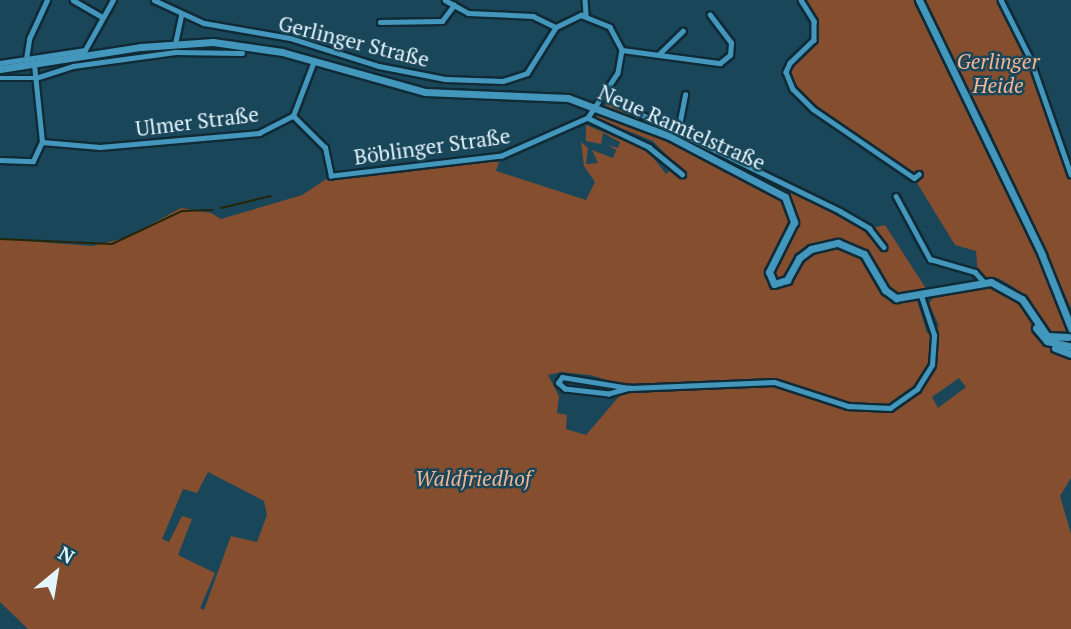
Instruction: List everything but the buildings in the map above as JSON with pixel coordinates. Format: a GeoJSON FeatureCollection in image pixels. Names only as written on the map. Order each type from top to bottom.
{"type":"FeatureCollection","features":[{"type":"Feature","properties":{"kind":"main road"},"geometry":{"type":"LineString","coordinates":[[919,0],[1070,316],[1070,349],[1050,343],[1040,335],[1025,302]]}},
{"type":"Feature","properties":{"kind":"main road","name":"Neue Ramtelstraße"},"geometry":{"type":"LineString","coordinates":[[0,69],[176,44],[246,45],[425,92],[466,97],[545,94],[595,106],[697,149],[785,197],[793,210],[794,222],[769,272],[774,284],[787,280],[799,258],[811,248],[838,243],[864,254],[890,295],[903,299],[984,282]]}},
{"type":"Feature","properties":{"kind":"main road"},"geometry":{"type":"LineString","coordinates":[[984,282],[1005,287],[1025,302],[1047,335],[1070,332]]}},
{"type":"Feature","properties":{"kind":"street"},"geometry":{"type":"LineString","coordinates":[[26,59],[29,39],[47,0]]}},
{"type":"Feature","properties":{"kind":"street"},"geometry":{"type":"LineString","coordinates":[[74,0],[103,17]]}},
{"type":"Feature","properties":{"kind":"street"},"geometry":{"type":"LineString","coordinates":[[0,63],[87,47],[113,0]]}},
{"type":"Feature","properties":{"kind":"street","name":"Gerlinger Straße"},"geometry":{"type":"LineString","coordinates":[[154,0],[181,15],[229,29],[311,43],[379,66],[471,82],[503,81],[527,73],[556,27]]}},
{"type":"Feature","properties":{"kind":"street"},"geometry":{"type":"LineString","coordinates":[[445,0],[490,17],[533,16],[556,27],[586,15],[610,27],[622,50],[620,69],[588,118],[649,147],[682,174]]}},
{"type":"Feature","properties":{"kind":"street"},"geometry":{"type":"LineString","coordinates":[[585,0],[586,15]]}},
{"type":"Feature","properties":{"kind":"street"},"geometry":{"type":"LineString","coordinates":[[801,0],[814,21],[814,40],[790,63],[786,72],[793,89],[813,110],[903,171],[914,178],[919,174]]}},
{"type":"Feature","properties":{"kind":"street"},"geometry":{"type":"LineString","coordinates":[[1001,0],[1031,60],[1071,174]]}},
{"type":"Feature","properties":{"kind":"street"},"geometry":{"type":"LineString","coordinates":[[380,22],[442,22],[454,5]]}},
{"type":"Feature","properties":{"kind":"street"},"geometry":{"type":"LineString","coordinates":[[176,44],[181,15]]}},
{"type":"Feature","properties":{"kind":"street"},"geometry":{"type":"LineString","coordinates":[[622,50],[698,64],[726,60],[731,43],[710,15]]}},
{"type":"Feature","properties":{"kind":"street"},"geometry":{"type":"LineString","coordinates":[[658,55],[683,31]]}},
{"type":"Feature","properties":{"kind":"street"},"geometry":{"type":"LineString","coordinates":[[0,78],[36,78],[73,66],[163,54],[242,53]]}},
{"type":"Feature","properties":{"kind":"street"},"geometry":{"type":"LineString","coordinates":[[293,116],[314,61]]}},
{"type":"Feature","properties":{"kind":"street"},"geometry":{"type":"LineString","coordinates":[[0,160],[33,161],[42,142],[34,64]]}},
{"type":"Feature","properties":{"kind":"street"},"geometry":{"type":"LineString","coordinates":[[606,92],[620,104],[841,211],[869,228],[884,247]]}},
{"type":"Feature","properties":{"kind":"street"},"geometry":{"type":"LineString","coordinates":[[678,131],[685,95]]}},
{"type":"Feature","properties":{"kind":"street","name":"Böblinger Straße"},"geometry":{"type":"LineString","coordinates":[[293,116],[325,148],[331,176],[502,156],[588,118]]}},
{"type":"Feature","properties":{"kind":"street","name":"Ulmer Straße"},"geometry":{"type":"LineString","coordinates":[[42,142],[100,147],[225,137],[259,133],[293,116]]}},
{"type":"Feature","properties":{"kind":"street"},"geometry":{"type":"LineString","coordinates":[[896,196],[930,259],[975,272],[984,282]]}},
{"type":"Feature","properties":{"kind":"street"},"geometry":{"type":"LineString","coordinates":[[630,388],[609,394],[565,388],[558,383],[567,377],[630,388],[774,382],[848,406],[890,408],[917,389],[932,365],[934,335],[921,296]]}},
{"type":"Feature","properties":{"kind":"green space"},"geometry":{"type":"Polygon","coordinates":[[[801,0],[915,0],[992,154],[1056,298],[1067,327],[1064,334],[1048,332],[1015,288],[998,278],[978,276],[976,251],[955,245],[914,178],[796,93],[786,72],[812,44],[814,21],[801,0]]]}},
{"type":"Feature","properties":{"kind":"green space","name":"Gerlinger Heide"},"geometry":{"type":"Polygon","coordinates":[[[922,0],[998,0],[1016,25],[1071,179],[1071,308],[986,123],[922,0]]]}},
{"type":"Feature","properties":{"kind":"green space","name":"Waldfriedhof"},"geometry":{"type":"Polygon","coordinates":[[[608,97],[868,229],[885,225],[927,290],[915,294],[927,333],[939,326],[929,303],[934,297],[991,285],[1020,302],[1043,345],[1071,359],[1071,478],[1060,496],[1071,534],[1071,629],[28,629],[0,602],[0,239],[92,246],[126,238],[181,208],[211,213],[221,219],[302,195],[331,176],[399,173],[477,162],[499,162],[496,171],[586,200],[595,182],[584,166],[581,142],[588,148],[586,164],[598,163],[592,150],[613,158],[616,150],[608,145],[618,148],[620,142],[603,133],[601,144],[586,141],[586,125],[647,150],[666,174],[672,169],[681,176],[684,173],[653,141],[601,120],[599,123],[594,119],[599,114],[658,134],[782,198],[791,219],[764,276],[773,275],[797,224],[796,208],[789,196],[723,159],[605,106],[608,97]],[[561,372],[548,375],[559,396],[557,413],[567,415],[566,429],[586,435],[628,386],[590,375],[561,372]],[[959,378],[932,397],[938,408],[966,387],[959,378]],[[208,472],[197,493],[183,489],[162,539],[169,542],[182,516],[192,519],[178,555],[215,573],[200,608],[204,610],[231,536],[257,542],[267,515],[264,501],[208,472]]]}},
{"type":"Feature","properties":{"kind":"waterway"},"geometry":{"type":"LineString","coordinates":[[221,208],[271,196]]}},
{"type":"Feature","properties":{"kind":"waterway"},"geometry":{"type":"LineString","coordinates":[[0,239],[112,244],[182,211],[213,210]]}}]}
